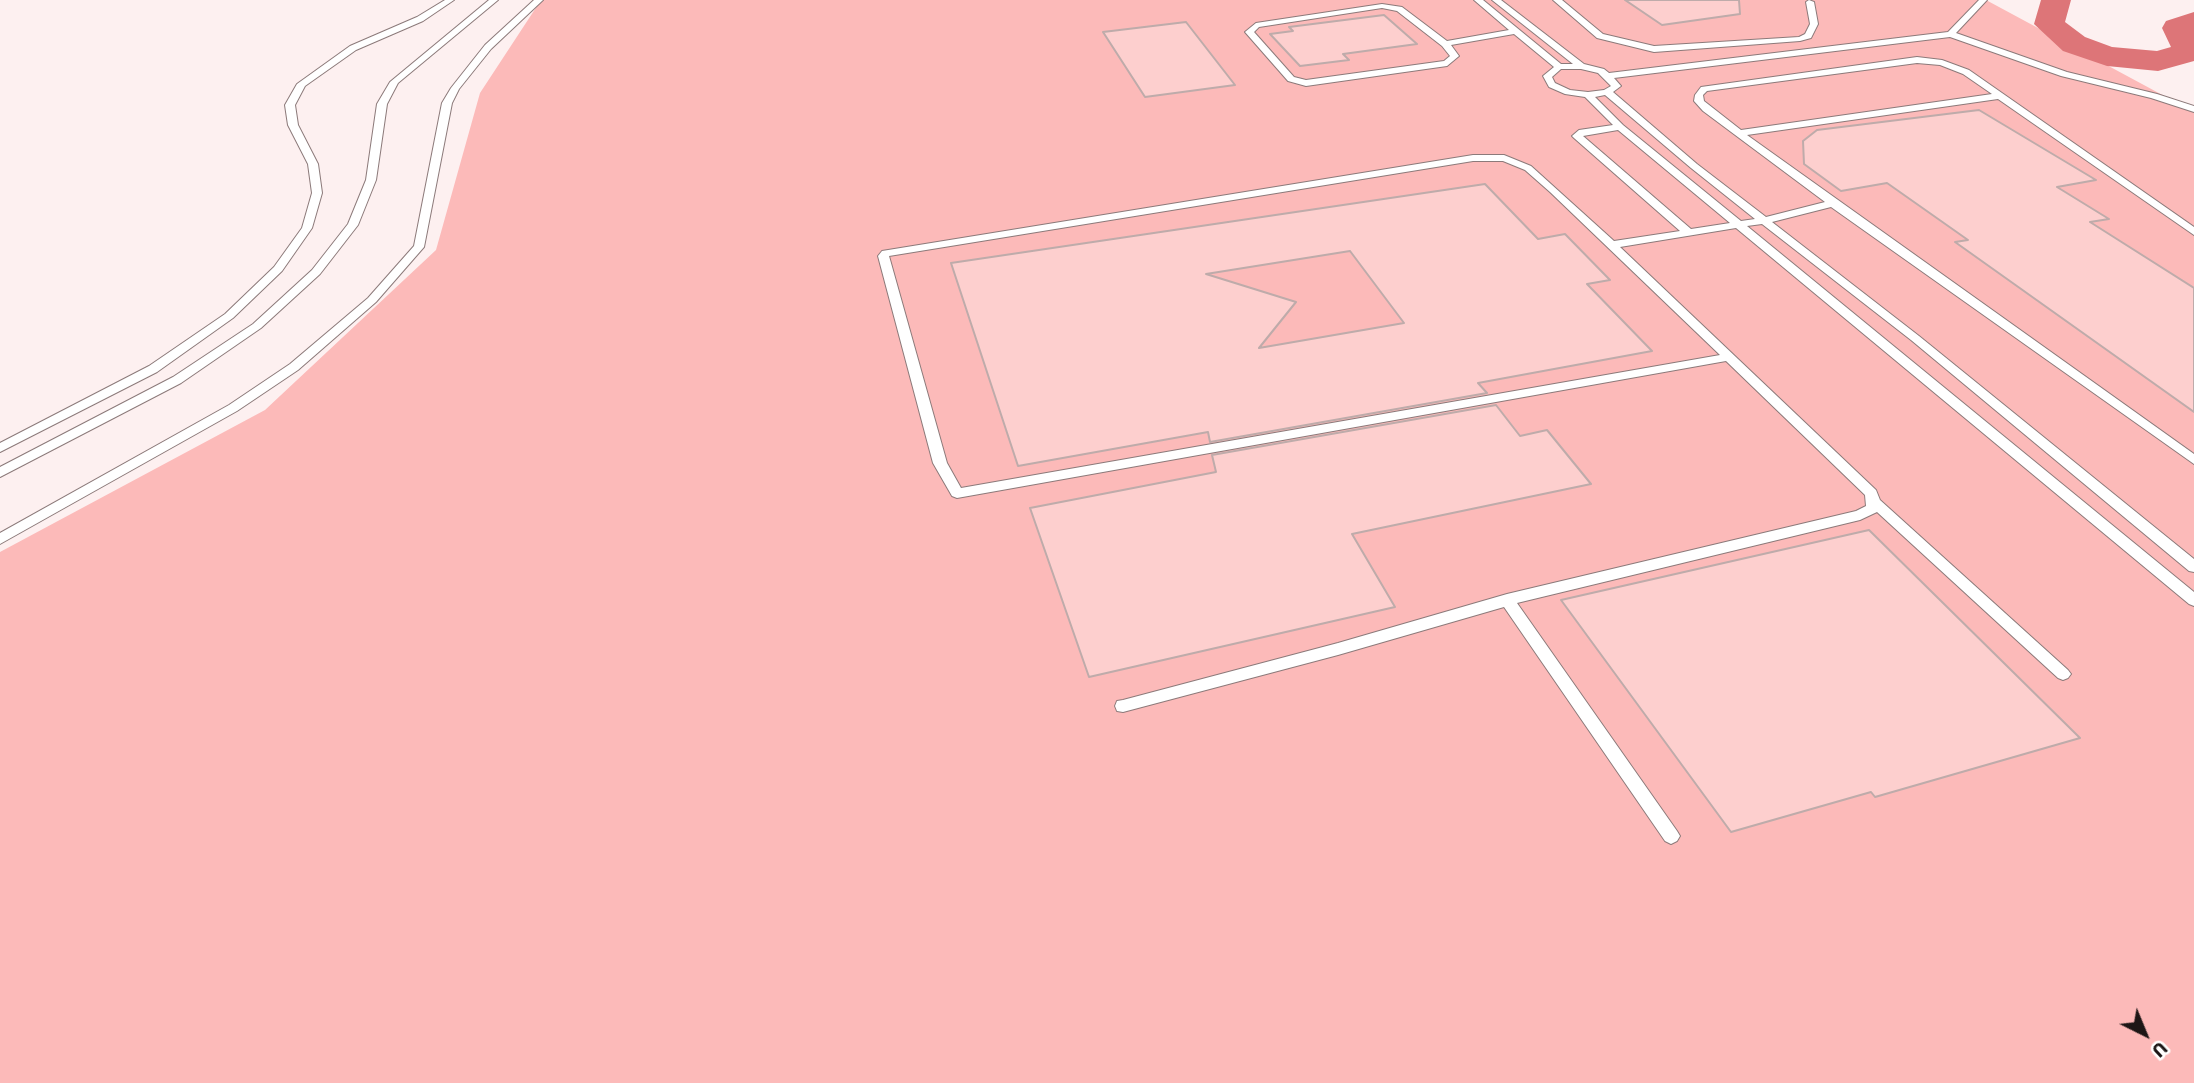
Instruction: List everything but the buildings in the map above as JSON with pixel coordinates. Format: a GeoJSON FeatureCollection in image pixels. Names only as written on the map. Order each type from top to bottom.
{"type":"FeatureCollection","features":[{"type":"Feature","properties":{"kind":"lane"},"geometry":{"type":"LineString","coordinates":[[0,448],[153,369],[229,316],[278,269],[307,228],[317,193],[313,164],[293,125],[290,105],[301,84],[353,48],[420,19],[450,0]]}},
{"type":"Feature","properties":{"kind":"lane"},"geometry":{"type":"LineString","coordinates":[[0,473],[177,380],[257,326],[316,272],[353,225],[371,180],[382,104],[394,82],[494,0]]}},
{"type":"Feature","properties":{"kind":"lane"},"geometry":{"type":"LineString","coordinates":[[0,539],[233,408],[294,367],[372,300],[419,247],[447,103],[455,88],[488,47],[539,0]]}},
{"type":"Feature","properties":{"kind":"lane"},"geometry":{"type":"LineString","coordinates":[[1479,0],[1559,67]]}},
{"type":"Feature","properties":{"kind":"lane"},"geometry":{"type":"LineString","coordinates":[[1496,0],[1581,66],[1608,76],[1951,34],[2064,74],[2154,96],[2194,109]]}},
{"type":"Feature","properties":{"kind":"lane"},"geometry":{"type":"LineString","coordinates":[[1557,0],[1600,36],[1654,49],[1800,39],[1808,36],[1814,24],[1810,2]]}},
{"type":"Feature","properties":{"kind":"lane"},"geometry":{"type":"LineString","coordinates":[[1951,34],[1983,0]]}},
{"type":"Feature","properties":{"kind":"lane"},"geometry":{"type":"LineString","coordinates":[[1445,44],[1455,56],[1447,63],[1306,83],[1291,79],[1249,32],[1256,25],[1382,6],[1399,9],[1445,44],[1517,32]]}},
{"type":"Feature","properties":{"kind":"lane"},"geometry":{"type":"LineString","coordinates":[[2194,232],[1966,72],[1942,63],[1917,60],[1714,86],[1699,95],[1706,109],[1833,203],[2194,460]]}},
{"type":"Feature","properties":{"kind":"lane"},"geometry":{"type":"LineString","coordinates":[[1581,66],[1559,67],[1546,76],[1552,85],[1568,92],[1588,95],[1606,92],[1617,86],[1608,76]]}},
{"type":"Feature","properties":{"kind":"lane"},"geometry":{"type":"LineString","coordinates":[[1606,92],[1694,166],[1766,220],[2194,567]]}},
{"type":"Feature","properties":{"kind":"lane"},"geometry":{"type":"LineString","coordinates":[[1588,95],[1620,127],[2194,600]]}},
{"type":"Feature","properties":{"kind":"lane"},"geometry":{"type":"LineString","coordinates":[[1740,132],[2000,96]]}},
{"type":"Feature","properties":{"kind":"lane"},"geometry":{"type":"LineString","coordinates":[[1620,127],[1582,132],[1577,136],[1580,142],[1687,232]]}},
{"type":"Feature","properties":{"kind":"lane"},"geometry":{"type":"LineString","coordinates":[[1729,357],[957,493],[940,463],[883,256],[888,252],[1473,158],[1504,158],[1528,169],[1612,245],[1729,357],[1871,493],[1874,502],[2063,674]]}},
{"type":"Feature","properties":{"kind":"lane"},"geometry":{"type":"LineString","coordinates":[[1612,245],[1766,220],[1833,203]]}},
{"type":"Feature","properties":{"kind":"lane"},"geometry":{"type":"LineString","coordinates":[[1943,393],[1973,387]]}},
{"type":"Feature","properties":{"kind":"lane"},"geometry":{"type":"LineString","coordinates":[[1123,706],[1326,653],[1507,600],[1860,515],[1872,509],[1874,502]]}},
{"type":"Feature","properties":{"kind":"lane"},"geometry":{"type":"LineString","coordinates":[[1507,600],[1671,836]]}},
{"type":"Feature","properties":{"kind":"shaded area"},"geometry":{"type":"Polygon","coordinates":[[[541,0],[1986,0],[2194,112],[2194,1083],[0,1083],[0,552],[265,410],[436,250],[480,93],[541,0]]]}},
{"type":"Feature","properties":{"kind":"waterway"},"geometry":{"type":"LineString","coordinates":[[2056,0],[2049,24],[2074,44],[2107,56],[2158,61],[2189,52],[2177,28],[2194,21]]}}]}
